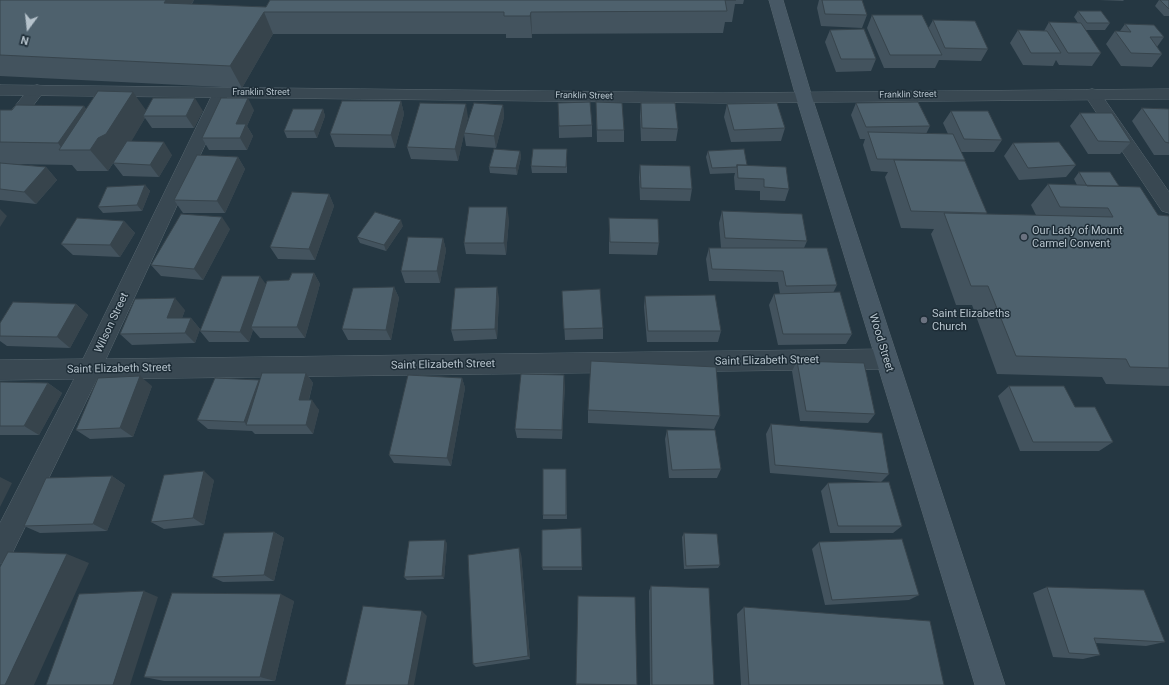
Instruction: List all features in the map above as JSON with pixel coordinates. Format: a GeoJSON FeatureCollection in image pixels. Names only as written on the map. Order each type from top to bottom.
{"type":"FeatureCollection","features":[{"type":"Feature","properties":{"kind":"main road","name":"Wood Street"},"geometry":{"type":"LineString","coordinates":[[776,0],[804,97],[990,685]]}},
{"type":"Feature","properties":{"kind":"street","name":"Franklin Street"},"geometry":{"type":"LineString","coordinates":[[0,90],[713,98],[1169,94]]}},
{"type":"Feature","properties":{"kind":"street"},"geometry":{"type":"LineString","coordinates":[[0,137],[37,90]]}},
{"type":"Feature","properties":{"kind":"street","name":"Wilson Street"},"geometry":{"type":"LineString","coordinates":[[0,551],[90,369],[221,93]]}},
{"type":"Feature","properties":{"kind":"street"},"geometry":{"type":"LineString","coordinates":[[1092,94],[1169,206]]}},
{"type":"Feature","properties":{"kind":"street","name":"Saint Elizabeth Street"},"geometry":{"type":"LineString","coordinates":[[0,370],[886,359]]}},
{"type":"Feature","properties":{"kind":"building"},"geometry":{"type":"Polygon","coordinates":[[[0,0],[166,0],[164,3],[266,7],[270,0],[725,0],[727,11],[531,12],[530,16],[504,16],[504,12],[264,12],[230,66],[0,55],[0,0]]]}},
{"type":"Feature","properties":{"kind":"building"},"geometry":{"type":"Polygon","coordinates":[[[822,0],[862,0],[867,15],[825,14],[822,0]]]}},
{"type":"Feature","properties":{"kind":"building"},"geometry":{"type":"Polygon","coordinates":[[[1160,0],[1169,0],[1169,9],[1160,0]]]}},
{"type":"Feature","properties":{"kind":"building"},"geometry":{"type":"Polygon","coordinates":[[[1078,11],[1101,11],[1110,23],[1087,23],[1078,11]]]}},
{"type":"Feature","properties":{"kind":"building"},"geometry":{"type":"Polygon","coordinates":[[[872,15],[922,15],[942,55],[890,55],[872,15]]]}},
{"type":"Feature","properties":{"kind":"building"},"geometry":{"type":"Polygon","coordinates":[[[933,20],[975,21],[988,49],[945,48],[933,20]]]}},
{"type":"Feature","properties":{"kind":"building"},"geometry":{"type":"Polygon","coordinates":[[[1049,22],[1081,23],[1101,53],[1068,53],[1049,22]]]}},
{"type":"Feature","properties":{"kind":"building"},"geometry":{"type":"Polygon","coordinates":[[[1125,24],[1154,25],[1164,37],[1150,37],[1162,54],[1131,53],[1115,31],[1131,32],[1125,24]]]}},
{"type":"Feature","properties":{"kind":"building"},"geometry":{"type":"Polygon","coordinates":[[[864,29],[876,59],[841,59],[830,30],[864,29]]]}},
{"type":"Feature","properties":{"kind":"building"},"geometry":{"type":"Polygon","coordinates":[[[1018,30],[1047,31],[1061,53],[1031,53],[1018,30]]]}},
{"type":"Feature","properties":{"kind":"building"},"geometry":{"type":"Polygon","coordinates":[[[98,91],[133,92],[106,134],[98,138],[90,150],[59,150],[98,91]]]}},
{"type":"Feature","properties":{"kind":"building"},"geometry":{"type":"Polygon","coordinates":[[[153,98],[195,98],[186,116],[143,116],[153,98]]]}},
{"type":"Feature","properties":{"kind":"building"},"geometry":{"type":"Polygon","coordinates":[[[221,98],[248,98],[236,124],[246,124],[240,138],[202,138],[221,98]]]}},
{"type":"Feature","properties":{"kind":"building"},"geometry":{"type":"Polygon","coordinates":[[[342,101],[401,101],[391,135],[330,134],[342,101]]]}},
{"type":"Feature","properties":{"kind":"building"},"geometry":{"type":"Polygon","coordinates":[[[590,102],[592,125],[559,126],[558,103],[590,102]]]}},
{"type":"Feature","properties":{"kind":"building"},"geometry":{"type":"Polygon","coordinates":[[[596,102],[622,103],[624,130],[597,130],[596,102]]]}},
{"type":"Feature","properties":{"kind":"building"},"geometry":{"type":"Polygon","coordinates":[[[918,102],[930,126],[866,127],[856,103],[918,102]]]}},
{"type":"Feature","properties":{"kind":"building"},"geometry":{"type":"Polygon","coordinates":[[[420,103],[466,104],[455,149],[407,147],[420,103]]]}},
{"type":"Feature","properties":{"kind":"building"},"geometry":{"type":"Polygon","coordinates":[[[474,103],[503,105],[494,136],[464,133],[474,103]]]}},
{"type":"Feature","properties":{"kind":"building"},"geometry":{"type":"Polygon","coordinates":[[[641,103],[675,103],[678,129],[642,128],[641,103]]]}},
{"type":"Feature","properties":{"kind":"building"},"geometry":{"type":"Polygon","coordinates":[[[777,103],[785,128],[734,130],[727,104],[777,103]]]}},
{"type":"Feature","properties":{"kind":"building"},"geometry":{"type":"Polygon","coordinates":[[[16,105],[84,106],[58,143],[0,142],[0,110],[12,110],[16,105]]]}},
{"type":"Feature","properties":{"kind":"building"},"geometry":{"type":"Polygon","coordinates":[[[1142,108],[1169,109],[1169,143],[1165,142],[1142,108]]]}},
{"type":"Feature","properties":{"kind":"building"},"geometry":{"type":"Polygon","coordinates":[[[293,109],[323,109],[314,131],[284,131],[293,109]]]}},
{"type":"Feature","properties":{"kind":"building"},"geometry":{"type":"Polygon","coordinates":[[[951,111],[988,111],[1002,140],[964,139],[951,111]]]}},
{"type":"Feature","properties":{"kind":"building"},"geometry":{"type":"Polygon","coordinates":[[[1080,113],[1112,113],[1131,142],[1098,141],[1080,113]]]}},
{"type":"Feature","properties":{"kind":"building"},"geometry":{"type":"Polygon","coordinates":[[[868,132],[953,134],[965,160],[877,159],[868,132]]]}},
{"type":"Feature","properties":{"kind":"building"},"geometry":{"type":"Polygon","coordinates":[[[127,141],[164,142],[150,165],[113,163],[127,141]]]}},
{"type":"Feature","properties":{"kind":"building"},"geometry":{"type":"Polygon","coordinates":[[[1059,142],[1076,165],[1028,168],[1013,143],[1059,142]]]}},
{"type":"Feature","properties":{"kind":"building"},"geometry":{"type":"Polygon","coordinates":[[[494,149],[520,151],[516,168],[489,167],[494,149]]]}},
{"type":"Feature","properties":{"kind":"building"},"geometry":{"type":"Polygon","coordinates":[[[533,149],[567,149],[566,167],[531,166],[533,149]]]}},
{"type":"Feature","properties":{"kind":"building"},"geometry":{"type":"Polygon","coordinates":[[[744,149],[747,165],[712,168],[708,151],[744,149]]]}},
{"type":"Feature","properties":{"kind":"building"},"geometry":{"type":"Polygon","coordinates":[[[197,155],[238,157],[217,201],[174,200],[197,155]]]}},
{"type":"Feature","properties":{"kind":"building"},"geometry":{"type":"Polygon","coordinates":[[[894,160],[965,161],[987,213],[911,211],[894,160]]]}},
{"type":"Feature","properties":{"kind":"building"},"geometry":{"type":"Polygon","coordinates":[[[0,163],[46,167],[24,192],[0,189],[0,163]]]}},
{"type":"Feature","properties":{"kind":"building"},"geometry":{"type":"Polygon","coordinates":[[[640,165],[690,166],[692,189],[641,188],[640,165]]]}},
{"type":"Feature","properties":{"kind":"building"},"geometry":{"type":"Polygon","coordinates":[[[737,165],[786,167],[789,189],[764,187],[764,179],[738,178],[737,165]]]}},
{"type":"Feature","properties":{"kind":"building"},"geometry":{"type":"Polygon","coordinates":[[[1079,172],[1110,172],[1119,186],[1087,186],[1079,172]]]}},
{"type":"Feature","properties":{"kind":"building"},"geometry":{"type":"Polygon","coordinates":[[[1048,184],[1140,187],[1158,215],[1169,216],[1169,368],[1130,367],[1126,359],[1016,356],[988,286],[971,286],[944,213],[1113,217],[1108,208],[1060,207],[1048,184]]]}},
{"type":"Feature","properties":{"kind":"building"},"geometry":{"type":"Polygon","coordinates":[[[145,185],[137,205],[98,207],[107,187],[145,185]]]}},
{"type":"Feature","properties":{"kind":"building"},"geometry":{"type":"Polygon","coordinates":[[[292,192],[329,194],[309,249],[270,247],[292,192]]]}},
{"type":"Feature","properties":{"kind":"building"},"geometry":{"type":"Polygon","coordinates":[[[469,207],[507,207],[504,243],[464,243],[469,207]]]}},
{"type":"Feature","properties":{"kind":"building"},"geometry":{"type":"Polygon","coordinates":[[[722,211],[802,214],[807,241],[725,238],[722,211]]]}},
{"type":"Feature","properties":{"kind":"building"},"geometry":{"type":"Polygon","coordinates":[[[375,212],[401,220],[384,245],[357,237],[375,212]]]}},
{"type":"Feature","properties":{"kind":"building"},"geometry":{"type":"Polygon","coordinates":[[[181,214],[222,217],[194,269],[151,265],[181,214]]]}},
{"type":"Feature","properties":{"kind":"building"},"geometry":{"type":"Polygon","coordinates":[[[77,218],[124,221],[110,245],[61,244],[77,218]]]}},
{"type":"Feature","properties":{"kind":"building"},"geometry":{"type":"Polygon","coordinates":[[[609,218],[658,219],[659,243],[610,242],[609,218]]]}},
{"type":"Feature","properties":{"kind":"building"},"geometry":{"type":"Polygon","coordinates":[[[408,237],[443,238],[437,271],[401,271],[408,237]]]}},
{"type":"Feature","properties":{"kind":"building"},"geometry":{"type":"Polygon","coordinates":[[[709,248],[827,248],[837,285],[786,286],[783,271],[712,269],[709,248]]]}},
{"type":"Feature","properties":{"kind":"building"},"geometry":{"type":"Polygon","coordinates":[[[292,273],[314,273],[297,327],[251,327],[267,281],[289,280],[292,273]]]}},
{"type":"Feature","properties":{"kind":"building"},"geometry":{"type":"Polygon","coordinates":[[[222,276],[260,276],[240,332],[200,331],[222,276]]]}},
{"type":"Feature","properties":{"kind":"building"},"geometry":{"type":"Polygon","coordinates":[[[394,287],[386,330],[342,329],[353,288],[394,287]]]}},
{"type":"Feature","properties":{"kind":"building"},"geometry":{"type":"Polygon","coordinates":[[[497,287],[495,329],[451,330],[455,288],[497,287]]]}},
{"type":"Feature","properties":{"kind":"building"},"geometry":{"type":"Polygon","coordinates":[[[600,289],[603,328],[564,329],[562,291],[600,289]]]}},
{"type":"Feature","properties":{"kind":"building"},"geometry":{"type":"Polygon","coordinates":[[[840,292],[852,334],[783,334],[774,294],[840,292]]]}},
{"type":"Feature","properties":{"kind":"building"},"geometry":{"type":"Polygon","coordinates":[[[715,295],[721,331],[648,331],[645,296],[715,295]]]}},
{"type":"Feature","properties":{"kind":"building"},"geometry":{"type":"Polygon","coordinates":[[[175,298],[167,318],[191,318],[185,333],[120,334],[135,299],[175,298]]]}},
{"type":"Feature","properties":{"kind":"building"},"geometry":{"type":"Polygon","coordinates":[[[13,302],[76,304],[57,337],[0,336],[0,323],[13,302]]]}},
{"type":"Feature","properties":{"kind":"building"},"geometry":{"type":"Polygon","coordinates":[[[591,361],[716,367],[720,416],[588,410],[591,361]]]}},
{"type":"Feature","properties":{"kind":"building"},"geometry":{"type":"Polygon","coordinates":[[[797,361],[864,363],[875,414],[806,411],[797,361]]]}},
{"type":"Feature","properties":{"kind":"building"},"geometry":{"type":"Polygon","coordinates":[[[262,373],[306,373],[299,400],[312,400],[306,425],[246,425],[262,373]]]}},
{"type":"Feature","properties":{"kind":"building"},"geometry":{"type":"Polygon","coordinates":[[[521,374],[564,375],[562,430],[515,429],[521,374]]]}},
{"type":"Feature","properties":{"kind":"building"},"geometry":{"type":"Polygon","coordinates":[[[408,375],[462,378],[447,458],[389,455],[408,375]]]}},
{"type":"Feature","properties":{"kind":"building"},"geometry":{"type":"Polygon","coordinates":[[[140,376],[120,428],[76,430],[98,378],[140,376]]]}},
{"type":"Feature","properties":{"kind":"building"},"geometry":{"type":"Polygon","coordinates":[[[215,378],[259,380],[244,422],[197,420],[215,378]]]}},
{"type":"Feature","properties":{"kind":"building"},"geometry":{"type":"Polygon","coordinates":[[[0,382],[48,383],[24,426],[0,426],[0,382]]]}},
{"type":"Feature","properties":{"kind":"building"},"geometry":{"type":"Polygon","coordinates":[[[1009,386],[1064,386],[1075,407],[1095,407],[1113,442],[1033,442],[1009,386]]]}},
{"type":"Feature","properties":{"kind":"building"},"geometry":{"type":"Polygon","coordinates":[[[771,424],[882,433],[889,474],[775,465],[771,424]]]}},
{"type":"Feature","properties":{"kind":"building"},"geometry":{"type":"Polygon","coordinates":[[[667,430],[715,430],[721,469],[672,470],[667,430]]]}},
{"type":"Feature","properties":{"kind":"building"},"geometry":{"type":"Polygon","coordinates":[[[543,469],[566,469],[566,515],[543,515],[543,469]]]}},
{"type":"Feature","properties":{"kind":"building"},"geometry":{"type":"Polygon","coordinates":[[[204,471],[193,518],[151,522],[164,475],[204,471]]]}},
{"type":"Feature","properties":{"kind":"building"},"geometry":{"type":"Polygon","coordinates":[[[112,476],[93,524],[24,526],[46,478],[112,476]]]}},
{"type":"Feature","properties":{"kind":"building"},"geometry":{"type":"Polygon","coordinates":[[[889,482],[902,526],[838,526],[828,483],[889,482]]]}},
{"type":"Feature","properties":{"kind":"building"},"geometry":{"type":"Polygon","coordinates":[[[581,528],[582,567],[542,567],[542,530],[581,528]]]}},
{"type":"Feature","properties":{"kind":"building"},"geometry":{"type":"Polygon","coordinates":[[[274,532],[264,575],[212,577],[224,533],[274,532]]]}},
{"type":"Feature","properties":{"kind":"building"},"geometry":{"type":"Polygon","coordinates":[[[684,533],[717,534],[720,565],[686,566],[684,533]]]}},
{"type":"Feature","properties":{"kind":"building"},"geometry":{"type":"Polygon","coordinates":[[[902,539],[919,595],[832,600],[819,542],[902,539]]]}},
{"type":"Feature","properties":{"kind":"building"},"geometry":{"type":"Polygon","coordinates":[[[445,540],[442,576],[404,577],[409,541],[445,540]]]}},
{"type":"Feature","properties":{"kind":"building"},"geometry":{"type":"Polygon","coordinates":[[[519,548],[528,656],[473,664],[468,555],[519,548]]]}},
{"type":"Feature","properties":{"kind":"building"},"geometry":{"type":"Polygon","coordinates":[[[8,552],[67,554],[5,685],[0,685],[0,567],[8,552]]]}},
{"type":"Feature","properties":{"kind":"building"},"geometry":{"type":"Polygon","coordinates":[[[651,586],[709,588],[714,685],[652,685],[651,586]]]}},
{"type":"Feature","properties":{"kind":"building"},"geometry":{"type":"Polygon","coordinates":[[[1047,587],[1144,590],[1165,642],[1094,638],[1100,655],[1069,653],[1047,587]]]}},
{"type":"Feature","properties":{"kind":"building"},"geometry":{"type":"Polygon","coordinates":[[[144,591],[113,685],[46,685],[79,594],[144,591]]]}},
{"type":"Feature","properties":{"kind":"building"},"geometry":{"type":"Polygon","coordinates":[[[172,593],[281,594],[260,677],[144,677],[172,593]]]}},
{"type":"Feature","properties":{"kind":"building"},"geometry":{"type":"Polygon","coordinates":[[[578,596],[635,597],[637,685],[576,684],[578,596]]]}},
{"type":"Feature","properties":{"kind":"building"},"geometry":{"type":"Polygon","coordinates":[[[363,606],[422,611],[408,685],[345,685],[363,606]]]}},
{"type":"Feature","properties":{"kind":"building"},"geometry":{"type":"Polygon","coordinates":[[[744,607],[930,621],[944,685],[749,685],[744,607]]]}},
{"type":"Feature","properties":{"kind":"place","name":"Our Lady of Mount Carmel Convent"},"geometry":{"type":"Point","coordinates":[1024,237]}},
{"type":"Feature","properties":{"kind":"place","name":"Saint Elizabeths Church"},"geometry":{"type":"Point","coordinates":[924,320]}}]}
